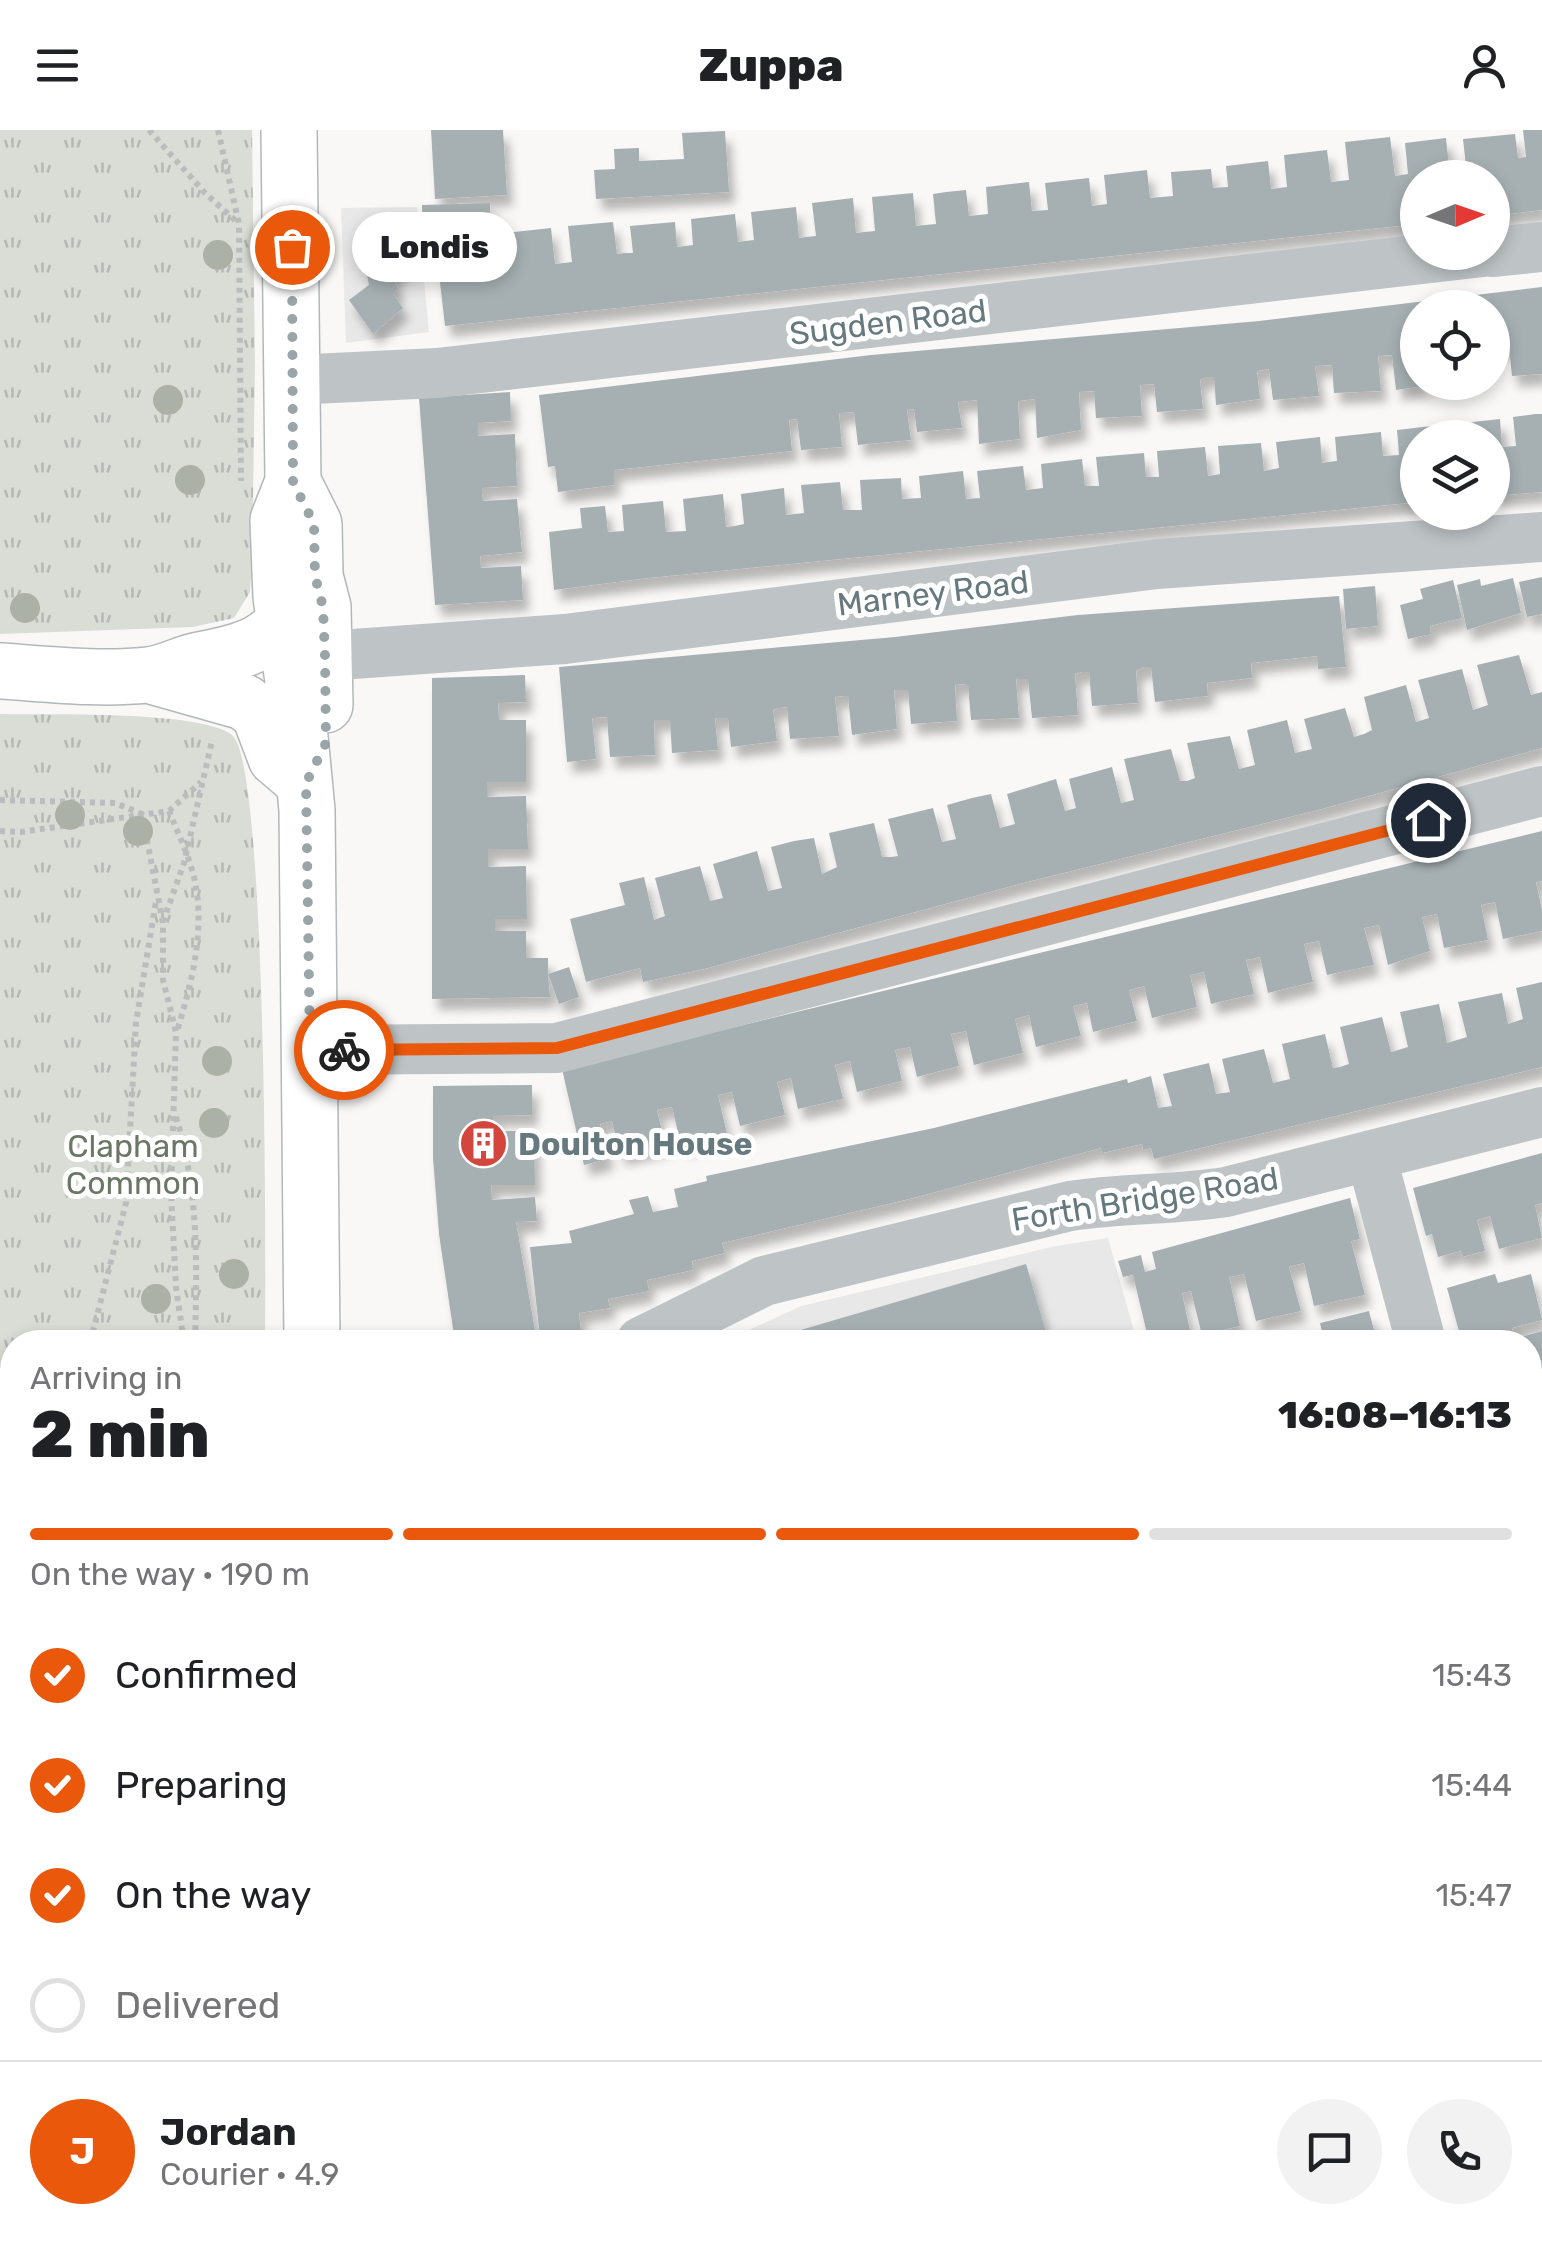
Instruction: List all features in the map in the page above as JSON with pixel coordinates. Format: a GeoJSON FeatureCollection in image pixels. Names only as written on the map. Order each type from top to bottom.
{"type":"FeatureCollection","features":[{"type":"Feature","properties":{"kind":"highway"},"geometry":{"type":"LineString","coordinates":[[289,130],[292,380],[267,487],[304,640]]}},
{"type":"Feature","properties":{"kind":"highway"},"geometry":{"type":"LineString","coordinates":[[267,487],[314,524],[315,576],[304,600],[312,1330]]}},
{"type":"Feature","properties":{"kind":"highway"},"geometry":{"type":"LineString","coordinates":[[150,676],[198,660],[304,640]]}},
{"type":"Feature","properties":{"kind":"highway"},"geometry":{"type":"LineString","coordinates":[[0,671],[150,676],[244,702],[259,712],[276,758],[306,783]]}},
{"type":"Feature","properties":{"kind":"street"},"geometry":{"type":"LineString","coordinates":[[1510,250],[1542,247]]}},
{"type":"Feature","properties":{"kind":"street","name":"Sugden Road"},"geometry":{"type":"LineString","coordinates":[[292,380],[456,371],[1400,262]]}},
{"type":"Feature","properties":{"kind":"street","name":"Marney Road"},"geometry":{"type":"LineString","coordinates":[[304,640],[565,639],[1157,564],[1542,537]]}},
{"type":"Feature","properties":{"kind":"street"},"geometry":{"type":"LineString","coordinates":[[310,1050],[557,1048],[1542,791]]}},
{"type":"Feature","properties":{"kind":"street","name":"Forth Bridge Road"},"geometry":{"type":"LineString","coordinates":[[666,1330],[764,1281],[1070,1206],[1212,1194],[1542,1112]]}},
{"type":"Feature","properties":{"kind":"street"},"geometry":{"type":"LineString","coordinates":[[1370,1155],[1418,1330]]}},
{"type":"Feature","properties":{"kind":"path"},"geometry":{"type":"LineString","coordinates":[[149,130],[205,194],[239,224],[292,247]]}},
{"type":"Feature","properties":{"kind":"path"},"geometry":{"type":"LineString","coordinates":[[218,130],[239,224],[237,347],[267,487]]}},
{"type":"Feature","properties":{"kind":"path"},"geometry":{"type":"LineString","coordinates":[[163,923],[186,853],[216,726]]}},
{"type":"Feature","properties":{"kind":"path"},"geometry":{"type":"LineString","coordinates":[[0,831],[21,832],[168,811],[204,780]]}},
{"type":"Feature","properties":{"kind":"path"},"geometry":{"type":"LineString","coordinates":[[0,800],[115,803],[142,814]]}},
{"type":"Feature","properties":{"kind":"path"},"geometry":{"type":"LineString","coordinates":[[168,811],[195,880],[197,947],[190,989],[176,1032]]}},
{"type":"Feature","properties":{"kind":"path"},"geometry":{"type":"LineString","coordinates":[[142,814],[163,923],[163,980],[176,1032],[171,1194],[182,1330]]}},
{"type":"Feature","properties":{"kind":"path"},"geometry":{"type":"LineString","coordinates":[[93,1330],[126,1203],[136,1024],[158,895]]}},
{"type":"Feature","properties":{"kind":"path"},"geometry":{"type":"LineString","coordinates":[[174,1111],[188,1157],[196,1230],[195,1330]]}},
{"type":"Feature","properties":{"kind":"shaded area"},"geometry":{"type":"Polygon","coordinates":[[[417,207],[429,332],[346,343],[341,208],[417,207]]]}},
{"type":"Feature","properties":{"kind":"shaded area"},"geometry":{"type":"Polygon","coordinates":[[[1108,1238],[1134,1330],[749,1330],[801,1306],[1056,1246],[1108,1238]]]}},
{"type":"Feature","properties":{"kind":"green space"},"geometry":{"type":"Polygon","coordinates":[[[0,130],[252,130],[252,565],[250,592],[234,618],[193,627],[0,634],[0,130]]]}},
{"type":"Feature","properties":{"kind":"green space","name":"Clapham Common"},"geometry":{"type":"Polygon","coordinates":[[[0,714],[159,718],[217,728],[233,736],[244,769],[252,834],[262,1023],[265,1330],[0,1330],[0,714]]]}},
{"type":"Feature","properties":{"kind":"building"},"geometry":{"type":"Polygon","coordinates":[[[431,130],[503,130],[507,195],[435,199],[431,130]]]}},
{"type":"Feature","properties":{"kind":"building"},"geometry":{"type":"Polygon","coordinates":[[[1523,130],[1542,130],[1542,210],[1510,214],[1510,160],[1465,160],[1463,139],[1515,134],[1518,158],[1526,157],[1523,130]]]}},
{"type":"Feature","properties":{"kind":"building"},"geometry":{"type":"Polygon","coordinates":[[[725,131],[729,192],[596,199],[594,170],[615,169],[614,149],[639,148],[639,161],[684,159],[682,133],[725,131]]]}},
{"type":"Feature","properties":{"kind":"building"},"geometry":{"type":"Polygon","coordinates":[[[1390,137],[1395,176],[1400,175],[1400,226],[445,326],[438,265],[508,258],[505,233],[551,228],[555,264],[572,262],[568,226],[613,222],[617,254],[633,253],[630,226],[675,222],[677,247],[693,245],[691,219],[735,214],[738,242],[754,240],[751,212],[796,207],[799,238],[816,236],[812,203],[853,198],[856,233],[875,231],[872,197],[913,193],[916,226],[936,224],[933,194],[966,190],[969,216],[988,214],[986,187],[1029,182],[1032,211],[1048,210],[1045,183],[1089,178],[1092,206],[1107,204],[1104,175],[1147,170],[1150,198],[1173,196],[1171,172],[1211,169],[1213,188],[1228,187],[1226,166],[1268,161],[1271,189],[1287,187],[1284,155],[1327,150],[1331,182],[1349,180],[1345,142],[1390,137]]]}},
{"type":"Feature","properties":{"kind":"building"},"geometry":{"type":"Polygon","coordinates":[[[1446,138],[1448,160],[1407,160],[1405,143],[1446,138]]]}},
{"type":"Feature","properties":{"kind":"building"},"geometry":{"type":"Polygon","coordinates":[[[490,203],[491,241],[423,244],[422,205],[490,203]]]}},
{"type":"Feature","properties":{"kind":"building"},"geometry":{"type":"Polygon","coordinates":[[[392,227],[416,258],[393,276],[398,289],[393,294],[403,308],[373,334],[349,300],[369,285],[362,250],[392,227]]]}},
{"type":"Feature","properties":{"kind":"building"},"geometry":{"type":"Polygon","coordinates":[[[1542,287],[1542,374],[1512,376],[1510,291],[1542,287]]]}},
{"type":"Feature","properties":{"kind":"building"},"geometry":{"type":"Polygon","coordinates":[[[1400,304],[1400,389],[1396,390],[1392,355],[1378,356],[1381,391],[1334,393],[1332,365],[1315,366],[1319,396],[1273,400],[1269,369],[1257,371],[1260,399],[1216,405],[1214,377],[1206,377],[1200,380],[1203,409],[1157,412],[1154,384],[1140,385],[1142,416],[1096,418],[1094,391],[1079,392],[1081,430],[1037,438],[1035,399],[1018,401],[1020,439],[979,444],[977,400],[958,402],[962,428],[917,432],[914,409],[907,410],[911,440],[858,445],[854,412],[839,413],[842,447],[801,450],[797,419],[789,420],[792,451],[614,470],[614,485],[558,492],[555,466],[548,467],[539,395],[871,355],[1259,321],[1400,304]]]}},
{"type":"Feature","properties":{"kind":"building"},"geometry":{"type":"Polygon","coordinates":[[[510,392],[511,421],[478,423],[478,436],[515,434],[517,486],[482,488],[482,494],[483,501],[517,499],[522,552],[480,556],[481,568],[521,566],[523,600],[435,605],[419,398],[510,392]]]}},
{"type":"Feature","properties":{"kind":"building"},"geometry":{"type":"Polygon","coordinates":[[[1542,414],[1542,492],[1510,495],[1510,446],[1516,446],[1513,417],[1542,414]]]}},
{"type":"Feature","properties":{"kind":"building"},"geometry":{"type":"Polygon","coordinates":[[[1400,430],[1400,504],[554,590],[549,532],[582,528],[580,508],[605,506],[608,532],[624,531],[622,505],[663,501],[666,532],[686,531],[683,499],[723,494],[726,527],[744,524],[741,494],[784,488],[786,515],[804,513],[801,485],[840,482],[843,510],[862,510],[860,480],[901,478],[902,499],[921,498],[919,476],[963,471],[966,499],[980,498],[977,471],[1023,466],[1026,490],[1043,488],[1041,464],[1082,459],[1085,486],[1099,486],[1096,457],[1144,453],[1146,477],[1159,477],[1157,451],[1205,447],[1208,476],[1220,474],[1218,446],[1261,443],[1264,471],[1279,468],[1276,442],[1320,437],[1322,463],[1337,461],[1335,437],[1381,432],[1383,456],[1399,455],[1400,430]]]}},
{"type":"Feature","properties":{"kind":"building"},"geometry":{"type":"Polygon","coordinates":[[[1542,577],[1542,614],[1527,617],[1519,582],[1542,577]]]}},
{"type":"Feature","properties":{"kind":"building"},"geometry":{"type":"Polygon","coordinates":[[[1513,578],[1521,613],[1467,630],[1457,585],[1480,579],[1481,586],[1513,578]]]}},
{"type":"Feature","properties":{"kind":"building"},"geometry":{"type":"Polygon","coordinates":[[[1453,580],[1462,618],[1430,626],[1431,634],[1408,639],[1400,605],[1423,599],[1420,589],[1453,580]]]}},
{"type":"Feature","properties":{"kind":"building"},"geometry":{"type":"Polygon","coordinates":[[[1375,586],[1378,626],[1346,629],[1343,589],[1375,586]]]}},
{"type":"Feature","properties":{"kind":"building"},"geometry":{"type":"Polygon","coordinates":[[[1339,596],[1346,667],[1318,669],[1317,656],[1251,663],[1252,678],[1207,683],[1208,696],[1155,702],[1151,667],[1144,667],[1136,671],[1138,703],[1092,706],[1089,672],[1081,672],[1075,674],[1078,715],[1032,718],[1028,679],[1016,679],[1019,718],[971,720],[968,685],[961,684],[955,685],[957,721],[911,724],[908,690],[894,690],[897,729],[852,735],[848,696],[835,697],[839,736],[790,739],[787,707],[778,708],[773,710],[777,741],[731,747],[728,718],[715,718],[718,750],[672,753],[670,720],[654,720],[655,755],[610,757],[607,717],[592,718],[596,759],[567,762],[559,667],[895,637],[1078,615],[1339,596]]]}},
{"type":"Feature","properties":{"kind":"building"},"geometry":{"type":"Polygon","coordinates":[[[1519,655],[1531,695],[1542,692],[1542,748],[704,969],[643,982],[640,968],[586,982],[570,919],[625,905],[619,883],[644,877],[654,920],[665,916],[655,878],[700,866],[710,901],[723,898],[713,864],[757,851],[768,891],[782,888],[771,847],[794,841],[814,838],[822,874],[837,867],[829,833],[874,823],[882,857],[898,856],[888,819],[933,808],[942,842],[956,839],[947,805],[972,798],[991,794],[1000,828],[1015,824],[1007,794],[1056,779],[1065,811],[1076,808],[1069,779],[1112,767],[1121,803],[1134,800],[1124,759],[1171,749],[1180,781],[1187,781],[1195,778],[1187,743],[1230,736],[1239,769],[1255,765],[1247,730],[1287,720],[1295,753],[1312,749],[1304,719],[1345,708],[1354,737],[1364,734],[1372,730],[1364,697],[1406,685],[1416,722],[1429,718],[1418,680],[1462,669],[1473,710],[1488,705],[1477,665],[1519,655]]]}},
{"type":"Feature","properties":{"kind":"building"},"geometry":{"type":"Polygon","coordinates":[[[525,675],[526,702],[498,703],[499,720],[526,720],[526,782],[487,782],[487,797],[526,796],[528,849],[488,849],[488,867],[526,866],[527,919],[495,919],[495,931],[526,931],[526,958],[548,958],[550,997],[432,999],[432,678],[525,675]]]}},
{"type":"Feature","properties":{"kind":"building"},"geometry":{"type":"Polygon","coordinates":[[[1542,831],[1542,881],[1536,882],[1542,931],[1503,939],[1495,902],[1481,905],[1488,940],[1444,948],[1437,914],[1422,917],[1430,951],[1388,965],[1379,925],[1364,928],[1374,965],[1327,975],[1319,941],[1304,944],[1313,982],[1268,993],[1260,957],[1246,960],[1254,994],[1211,1004],[1204,972],[1190,975],[1197,1007],[1152,1018],[1144,986],[1129,990],[1137,1021],[1093,1032],[1087,1003],[1073,1006],[1081,1036],[1036,1047],[1029,1015],[1015,1019],[1023,1053],[974,1065],[966,1031],[951,1034],[959,1066],[917,1077],[910,1047],[895,1050],[902,1081],[857,1092],[850,1061],[835,1065],[843,1099],[798,1109],[791,1078],[777,1082],[785,1115],[740,1126],[732,1092],[718,1095],[727,1134],[681,1145],[672,1107],[657,1110],[665,1144],[620,1155],[612,1121],[600,1124],[608,1159],[584,1165],[562,1069],[1542,831]]]}},
{"type":"Feature","properties":{"kind":"building"},"geometry":{"type":"Polygon","coordinates":[[[569,967],[579,997],[559,1004],[548,974],[569,967]]]}},
{"type":"Feature","properties":{"kind":"building"},"geometry":{"type":"Polygon","coordinates":[[[1542,982],[1542,1067],[1154,1159],[1151,1148],[1143,1150],[1142,1144],[1102,1153],[1101,1148],[722,1243],[725,1253],[692,1261],[693,1270],[647,1280],[649,1291],[608,1299],[610,1308],[579,1313],[581,1330],[539,1330],[530,1247],[572,1243],[569,1231],[634,1214],[629,1200],[648,1196],[653,1212],[678,1207],[674,1189],[707,1181],[706,1176],[934,1128],[1127,1079],[1128,1083],[1151,1076],[1158,1108],[1172,1106],[1163,1074],[1209,1063],[1216,1094],[1230,1092],[1222,1059],[1264,1049],[1273,1083],[1290,1079],[1282,1044],[1325,1034],[1333,1068],[1340,1067],[1349,1064],[1340,1027],[1382,1017],[1391,1052],[1408,1047],[1400,1012],[1439,1004],[1447,1043],[1467,1037],[1458,1002],[1502,993],[1508,1024],[1523,1019],[1516,988],[1542,982]]]}},
{"type":"Feature","properties":{"kind":"building"},"geometry":{"type":"Polygon","coordinates":[[[532,1085],[532,1115],[493,1116],[493,1131],[534,1131],[535,1185],[491,1185],[492,1200],[535,1197],[537,1221],[516,1222],[535,1330],[453,1330],[439,1234],[433,1086],[532,1085]]]}},
{"type":"Feature","properties":{"kind":"building"},"geometry":{"type":"Polygon","coordinates":[[[1542,1153],[1542,1203],[1535,1205],[1542,1238],[1499,1249],[1490,1216],[1477,1220],[1485,1251],[1462,1257],[1461,1251],[1438,1257],[1432,1234],[1426,1236],[1413,1188],[1542,1153]]]}},
{"type":"Feature","properties":{"kind":"building"},"geometry":{"type":"Polygon","coordinates":[[[1350,1198],[1360,1239],[1351,1241],[1365,1295],[1314,1306],[1304,1263],[1289,1267],[1301,1311],[1256,1321],[1244,1274],[1229,1277],[1240,1326],[1201,1330],[1191,1291],[1182,1293],[1190,1330],[1146,1330],[1133,1275],[1123,1277],[1118,1261],[1141,1255],[1145,1272],[1156,1269],[1152,1252],[1350,1198]]]}},
{"type":"Feature","properties":{"kind":"building"},"geometry":{"type":"Polygon","coordinates":[[[1026,1264],[1045,1330],[801,1330],[1026,1264]]]}},
{"type":"Feature","properties":{"kind":"building"},"geometry":{"type":"Polygon","coordinates":[[[1495,1274],[1498,1283],[1531,1274],[1542,1320],[1512,1330],[1459,1330],[1447,1288],[1495,1274]]]}},
{"type":"Feature","properties":{"kind":"building"},"geometry":{"type":"Polygon","coordinates":[[[1369,1311],[1374,1330],[1322,1330],[1320,1323],[1369,1311]]]}},
{"type":"Feature","properties":{"kind":"way so far"},"geometry":{"type":"LineString","coordinates":[[292,247],[293,482],[314,524],[315,576],[323,607],[325,656],[326,743],[306,783],[310,1050],[344,1050]]}},
{"type":"Feature","properties":{"kind":"place","name":"Londis"},"geometry":{"type":"Point","coordinates":[292,247]}},
{"type":"Feature","properties":{"kind":"place","name":"Doulton House"},"geometry":{"type":"Point","coordinates":[483,1144]}},
{"type":"Feature","properties":{"kind":"route"},"geometry":{"type":"LineString","coordinates":[[344,1050],[557,1048],[1428,820]]}}]}
